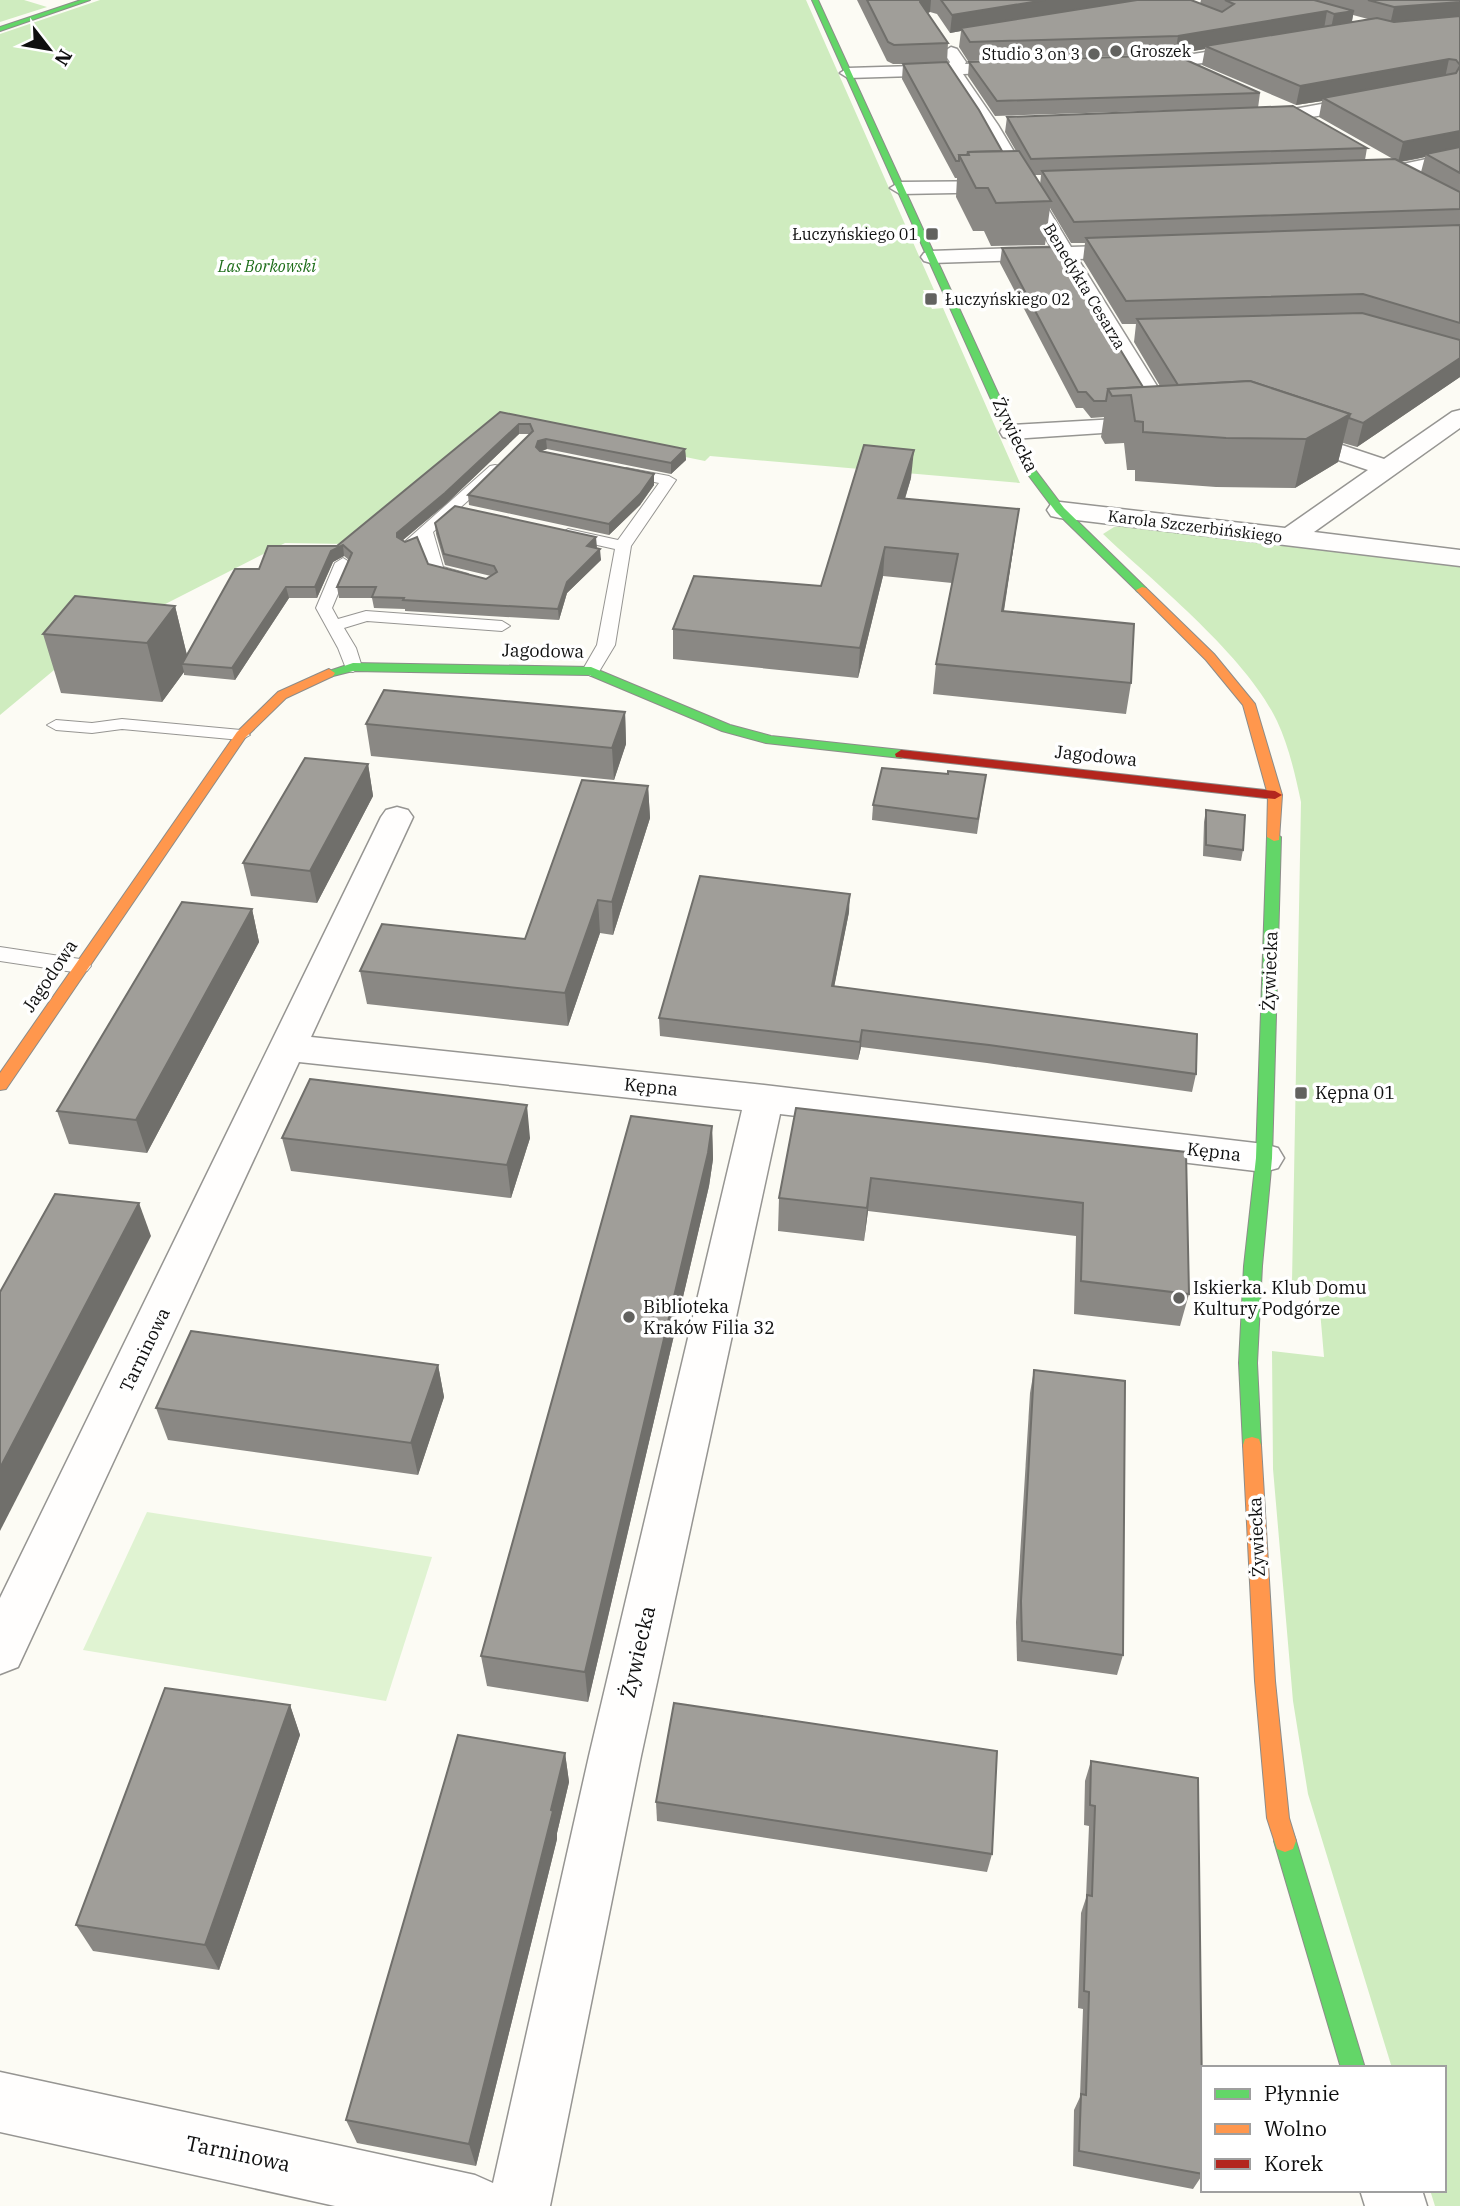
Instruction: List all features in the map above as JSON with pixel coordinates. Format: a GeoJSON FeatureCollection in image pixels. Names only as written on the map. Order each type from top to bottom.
{"type":"FeatureCollection","features":[{"type":"Feature","properties":{"kind":"street"},"geometry":{"type":"LineString","coordinates":[[0,29],[87,0]]}},
{"type":"Feature","properties":{"kind":"street","name":"Żywiecka"},"geometry":{"type":"LineString","coordinates":[[815,0],[1025,464],[1060,510],[1210,657],[1249,704],[1275,795],[1264,1158],[1248,1363],[1265,1681],[1279,1818],[1352,2066]]}},
{"type":"Feature","properties":{"kind":"street","name":"Benedykta Cesarza"},"geometry":{"type":"LineString","coordinates":[[966,38],[943,42],[958,62],[952,69],[996,125],[1023,185],[1168,424]]}},
{"type":"Feature","properties":{"kind":"street"},"geometry":{"type":"LineString","coordinates":[[1120,64],[1175,62],[1270,46]]}},
{"type":"Feature","properties":{"kind":"street"},"geometry":{"type":"LineString","coordinates":[[1175,62],[1211,78]]}},
{"type":"Feature","properties":{"kind":"street"},"geometry":{"type":"LineString","coordinates":[[848,73],[1036,67]]}},
{"type":"Feature","properties":{"kind":"street"},"geometry":{"type":"LineString","coordinates":[[1238,117],[1294,114],[1390,96]]}},
{"type":"Feature","properties":{"kind":"street"},"geometry":{"type":"LineString","coordinates":[[1258,99],[1317,127]]}},
{"type":"Feature","properties":{"kind":"street"},"geometry":{"type":"LineString","coordinates":[[1363,152],[1418,183]]}},
{"type":"Feature","properties":{"kind":"street"},"geometry":{"type":"LineString","coordinates":[[1342,173],[1398,171],[1460,158]]}},
{"type":"Feature","properties":{"kind":"street"},"geometry":{"type":"LineString","coordinates":[[900,188],[1051,184]]}},
{"type":"Feature","properties":{"kind":"street"},"geometry":{"type":"LineString","coordinates":[[931,257],[1161,250]]}},
{"type":"Feature","properties":{"kind":"street"},"geometry":{"type":"LineString","coordinates":[[1115,334],[1142,333]]}},
{"type":"Feature","properties":{"kind":"street","name":"Karola Szczerbińskiego"},"geometry":{"type":"LineString","coordinates":[[1060,510],[1290,537],[1460,417]]}},
{"type":"Feature","properties":{"kind":"street"},"geometry":{"type":"LineString","coordinates":[[1012,432],[1193,422]]}},
{"type":"Feature","properties":{"kind":"street"},"geometry":{"type":"LineString","coordinates":[[1268,428],[1387,468]]}},
{"type":"Feature","properties":{"kind":"street"},"geometry":{"type":"LineString","coordinates":[[1290,537],[1460,558]]}},
{"type":"Feature","properties":{"kind":"street","name":"Jagodowa"},"geometry":{"type":"LineString","coordinates":[[0,1085],[242,735],[282,695],[326,674],[353,667],[591,671],[726,728],[770,740],[1275,795]]}},
{"type":"Feature","properties":{"kind":"street"},"geometry":{"type":"LineString","coordinates":[[290,1048],[397,817]]}},
{"type":"Feature","properties":{"kind":"street","name":"Kępna"},"geometry":{"type":"LineString","coordinates":[[290,1048],[764,1099],[1264,1158]]}},
{"type":"Feature","properties":{"kind":"street","name":"Tarninowa"},"geometry":{"type":"LineString","coordinates":[[0,1651],[290,1048]]}},
{"type":"Feature","properties":{"kind":"street","name":"Żywiecka"},"geometry":{"type":"LineString","coordinates":[[519,2206],[615,1756],[764,1099]]}},
{"type":"Feature","properties":{"kind":"street","name":"Tarninowa"},"geometry":{"type":"LineString","coordinates":[[0,2102],[475,2206]]}},
{"type":"Feature","properties":{"kind":"lane"},"geometry":{"type":"LineString","coordinates":[[408,546],[459,511],[507,458]]}},
{"type":"Feature","properties":{"kind":"lane"},"geometry":{"type":"LineString","coordinates":[[591,671],[606,645],[623,546],[669,480],[608,468]]}},
{"type":"Feature","properties":{"kind":"lane"},"geometry":{"type":"LineString","coordinates":[[425,532],[436,570],[475,580]]}},
{"type":"Feature","properties":{"kind":"lane"},"geometry":{"type":"LineString","coordinates":[[558,532],[623,546]]}},
{"type":"Feature","properties":{"kind":"lane"},"geometry":{"type":"LineString","coordinates":[[343,563],[324,608],[353,667]]}},
{"type":"Feature","properties":{"kind":"lane"},"geometry":{"type":"LineString","coordinates":[[334,625],[366,616],[502,626]]}},
{"type":"Feature","properties":{"kind":"lane"},"geometry":{"type":"LineString","coordinates":[[56,726],[92,728],[122,724],[242,735]]}},
{"type":"Feature","properties":{"kind":"lane"},"geometry":{"type":"LineString","coordinates":[[0,954],[80,966]]}},
{"type":"Feature","properties":{"kind":"green space"},"geometry":{"type":"Polygon","coordinates":[[[0,0],[24,0],[47,7],[0,22],[0,0]]]}},
{"type":"Feature","properties":{"kind":"green space","name":"Las Borkowski"},"geometry":{"type":"Polygon","coordinates":[[[100,0],[806,0],[934,290],[923,290],[932,309],[943,308],[1020,483],[710,456],[705,461],[500,419],[347,544],[285,543],[83,646],[0,715],[0,34],[100,0]]]}},
{"type":"Feature","properties":{"kind":"green space"},"geometry":{"type":"Polygon","coordinates":[[[1130,526],[1460,565],[1460,2206],[1435,2206],[1431,2192],[1446,2192],[1446,2066],[1391,2066],[1308,1794],[1293,1701],[1273,1469],[1272,1351],[1324,1357],[1318,1287],[1292,1282],[1301,802],[1285,741],[1263,697],[1245,672],[1199,622],[1103,534],[1114,527],[1130,526]]]}},
{"type":"Feature","properties":{"kind":"green space"},"geometry":{"type":"Polygon","coordinates":[[[147,1512],[432,1557],[386,1701],[83,1650],[147,1512]]]}},
{"type":"Feature","properties":{"kind":"building"},"geometry":{"type":"Polygon","coordinates":[[[867,0],[921,0],[948,43],[894,45],[888,42],[867,0]]]}},
{"type":"Feature","properties":{"kind":"building"},"geometry":{"type":"Polygon","coordinates":[[[941,0],[1045,0],[952,15],[941,0]]]}},
{"type":"Feature","properties":{"kind":"building"},"geometry":{"type":"Polygon","coordinates":[[[1137,0],[1191,0],[1222,12],[1234,4],[1225,0],[1314,0],[1354,11],[1334,14],[1327,11],[1178,36],[970,42],[961,28],[1137,0]]]}},
{"type":"Feature","properties":{"kind":"building"},"geometry":{"type":"Polygon","coordinates":[[[1368,0],[1460,0],[1460,2],[1394,7],[1368,0]]]}},
{"type":"Feature","properties":{"kind":"building"},"geometry":{"type":"Polygon","coordinates":[[[1460,16],[1460,65],[1456,60],[1449,59],[1300,86],[1205,46],[1377,18],[1394,22],[1460,16]]]}},
{"type":"Feature","properties":{"kind":"building"},"geometry":{"type":"Polygon","coordinates":[[[1175,55],[1260,93],[997,101],[969,62],[1175,55]]]}},
{"type":"Feature","properties":{"kind":"building"},"geometry":{"type":"Polygon","coordinates":[[[947,62],[1002,151],[968,152],[967,155],[959,155],[959,161],[956,161],[903,64],[947,62]]]}},
{"type":"Feature","properties":{"kind":"building"},"geometry":{"type":"Polygon","coordinates":[[[1460,66],[1460,131],[1403,142],[1323,98],[1456,73],[1460,66]]]}},
{"type":"Feature","properties":{"kind":"building"},"geometry":{"type":"Polygon","coordinates":[[[1293,106],[1367,148],[1031,159],[1007,117],[1293,106]]]}},
{"type":"Feature","properties":{"kind":"building"},"geometry":{"type":"Polygon","coordinates":[[[1460,147],[1460,173],[1426,154],[1460,147]]]}},
{"type":"Feature","properties":{"kind":"building"},"geometry":{"type":"Polygon","coordinates":[[[1019,151],[1051,201],[996,203],[988,188],[976,188],[959,155],[969,155],[968,152],[1019,151]]]}},
{"type":"Feature","properties":{"kind":"building"},"geometry":{"type":"Polygon","coordinates":[[[1395,159],[1460,192],[1460,209],[1074,222],[1042,171],[1395,159]]]}},
{"type":"Feature","properties":{"kind":"building"},"geometry":{"type":"Polygon","coordinates":[[[1460,225],[1460,323],[1363,294],[1126,301],[1086,238],[1460,225]]]}},
{"type":"Feature","properties":{"kind":"building"},"geometry":{"type":"Polygon","coordinates":[[[1058,247],[1143,387],[1108,389],[1106,401],[1094,401],[1086,392],[1078,392],[1002,248],[1058,247]]]}},
{"type":"Feature","properties":{"kind":"building"},"geometry":{"type":"Polygon","coordinates":[[[1362,313],[1460,340],[1460,358],[1363,423],[1349,418],[1350,414],[1250,381],[1178,385],[1137,319],[1362,313]]]}},
{"type":"Feature","properties":{"kind":"building"},"geometry":{"type":"Polygon","coordinates":[[[1250,381],[1350,414],[1306,439],[1226,438],[1143,432],[1143,422],[1135,421],[1131,395],[1112,396],[1108,389],[1250,381]]]}},
{"type":"Feature","properties":{"kind":"building"},"geometry":{"type":"Polygon","coordinates":[[[500,412],[685,449],[671,463],[546,439],[538,441],[536,447],[540,451],[654,474],[640,494],[609,524],[468,495],[533,431],[530,424],[519,424],[445,493],[397,533],[397,537],[405,542],[417,537],[428,564],[486,579],[497,572],[494,566],[444,554],[435,523],[455,506],[596,537],[587,546],[600,549],[567,582],[558,609],[372,597],[376,587],[337,587],[352,553],[343,545],[331,551],[315,587],[286,587],[232,668],[182,664],[235,569],[259,569],[268,546],[337,546],[500,412]]]}},
{"type":"Feature","properties":{"kind":"building"},"geometry":{"type":"Polygon","coordinates":[[[864,445],[914,450],[898,498],[1019,509],[1002,611],[1134,624],[1131,683],[936,664],[958,554],[885,547],[860,648],[673,629],[694,576],[821,586],[864,445]]]}},
{"type":"Feature","properties":{"kind":"building"},"geometry":{"type":"Polygon","coordinates":[[[75,596],[175,606],[147,643],[43,634],[75,596]]]}},
{"type":"Feature","properties":{"kind":"building"},"geometry":{"type":"Polygon","coordinates":[[[384,690],[625,712],[612,748],[366,724],[384,690]]]}},
{"type":"Feature","properties":{"kind":"building"},"geometry":{"type":"Polygon","coordinates":[[[305,758],[368,764],[310,871],[243,863],[305,758]]]}},
{"type":"Feature","properties":{"kind":"building"},"geometry":{"type":"Polygon","coordinates":[[[882,768],[986,775],[978,819],[873,805],[882,768]]]}},
{"type":"Feature","properties":{"kind":"building"},"geometry":{"type":"Polygon","coordinates":[[[582,780],[648,786],[612,902],[598,900],[565,993],[360,971],[382,924],[525,939],[582,780]]]}},
{"type":"Feature","properties":{"kind":"building"},"geometry":{"type":"Polygon","coordinates":[[[1206,810],[1245,815],[1243,850],[1206,845],[1206,810]]]}},
{"type":"Feature","properties":{"kind":"building"},"geometry":{"type":"Polygon","coordinates":[[[700,876],[850,894],[832,986],[1197,1034],[1196,1074],[862,1030],[860,1042],[659,1018],[700,876]]]}},
{"type":"Feature","properties":{"kind":"building"},"geometry":{"type":"Polygon","coordinates":[[[182,902],[252,909],[136,1120],[57,1111],[182,902]]]}},
{"type":"Feature","properties":{"kind":"building"},"geometry":{"type":"Polygon","coordinates":[[[310,1079],[527,1105],[507,1165],[282,1138],[310,1079]]]}},
{"type":"Feature","properties":{"kind":"building"},"geometry":{"type":"Polygon","coordinates":[[[796,1108],[1186,1152],[1189,1294],[1081,1281],[1083,1203],[871,1178],[867,1208],[779,1198],[796,1108]]]}},
{"type":"Feature","properties":{"kind":"building"},"geometry":{"type":"Polygon","coordinates":[[[631,1116],[712,1126],[708,1153],[585,1672],[481,1656],[631,1116]]]}},
{"type":"Feature","properties":{"kind":"building"},"geometry":{"type":"Polygon","coordinates":[[[55,1194],[139,1203],[0,1468],[0,1292],[55,1194]]]}},
{"type":"Feature","properties":{"kind":"building"},"geometry":{"type":"Polygon","coordinates":[[[191,1331],[438,1365],[411,1443],[156,1408],[191,1331]]]}},
{"type":"Feature","properties":{"kind":"building"},"geometry":{"type":"Polygon","coordinates":[[[1034,1370],[1125,1381],[1123,1655],[1022,1641],[1021,1601],[1034,1370]]]}},
{"type":"Feature","properties":{"kind":"building"},"geometry":{"type":"Polygon","coordinates":[[[165,1688],[290,1705],[205,1945],[76,1925],[165,1688]]]}},
{"type":"Feature","properties":{"kind":"building"},"geometry":{"type":"Polygon","coordinates":[[[674,1703],[997,1751],[992,1854],[656,1802],[674,1703]]]}},
{"type":"Feature","properties":{"kind":"building"},"geometry":{"type":"Polygon","coordinates":[[[458,1735],[565,1753],[551,1810],[553,1811],[469,2144],[346,2120],[458,1735]]]}},
{"type":"Feature","properties":{"kind":"building"},"geometry":{"type":"Polygon","coordinates":[[[1091,1761],[1198,1778],[1201,2174],[1079,2151],[1081,2094],[1086,2095],[1089,1992],[1084,1991],[1087,1895],[1092,1896],[1095,1806],[1090,1805],[1091,1761]]]}},
{"type":"Feature","properties":{"kind":"traffic: fast"},"geometry":{"type":"LineString","coordinates":[[0,29],[87,0]]}},
{"type":"Feature","properties":{"kind":"traffic: fast"},"geometry":{"type":"LineString","coordinates":[[815,0],[1025,464],[1060,510],[1142,590]]}},
{"type":"Feature","properties":{"kind":"traffic: fast"},"geometry":{"type":"LineString","coordinates":[[329,673],[353,667],[591,671],[726,728],[770,740],[901,754]]}},
{"type":"Feature","properties":{"kind":"traffic: fast"},"geometry":{"type":"LineString","coordinates":[[1252,1445],[1248,1363],[1253,1266],[1264,1158],[1274,837]]}},
{"type":"Feature","properties":{"kind":"traffic: fast"},"geometry":{"type":"LineString","coordinates":[[1285,1841],[1352,2066]]}},
{"type":"Feature","properties":{"kind":"traffic: slow"},"geometry":{"type":"LineString","coordinates":[[1142,590],[1210,657],[1249,704],[1275,795],[1274,837]]}},
{"type":"Feature","properties":{"kind":"traffic: slow"},"geometry":{"type":"LineString","coordinates":[[0,1085],[241,735],[282,695],[329,673]]}},
{"type":"Feature","properties":{"kind":"traffic: slow"},"geometry":{"type":"LineString","coordinates":[[1252,1445],[1265,1681],[1278,1818],[1285,1841]]}},
{"type":"Feature","properties":{"kind":"traffic: jam"},"geometry":{"type":"LineString","coordinates":[[901,754],[1275,795]]}},
{"type":"Feature","properties":{"kind":"place","name":"Groszek"},"geometry":{"type":"Point","coordinates":[1116,51]}},
{"type":"Feature","properties":{"kind":"place","name":"Studio 3 on 3"},"geometry":{"type":"Point","coordinates":[1094,54]}},
{"type":"Feature","properties":{"kind":"place","name":"Łuczyńskiego 01"},"geometry":{"type":"Point","coordinates":[932,234]}},
{"type":"Feature","properties":{"kind":"place","name":"Łuczyńskiego 02"},"geometry":{"type":"Point","coordinates":[931,299]}},
{"type":"Feature","properties":{"kind":"place","name":"Kępna 01"},"geometry":{"type":"Point","coordinates":[1301,1093]}},
{"type":"Feature","properties":{"kind":"place","name":"Iskierka. Klub Domu Kultury Podgórze"},"geometry":{"type":"Point","coordinates":[1179,1298]}},
{"type":"Feature","properties":{"kind":"place","name":"Biblioteka Kraków Filia 32"},"geometry":{"type":"Point","coordinates":[629,1317]}}]}
